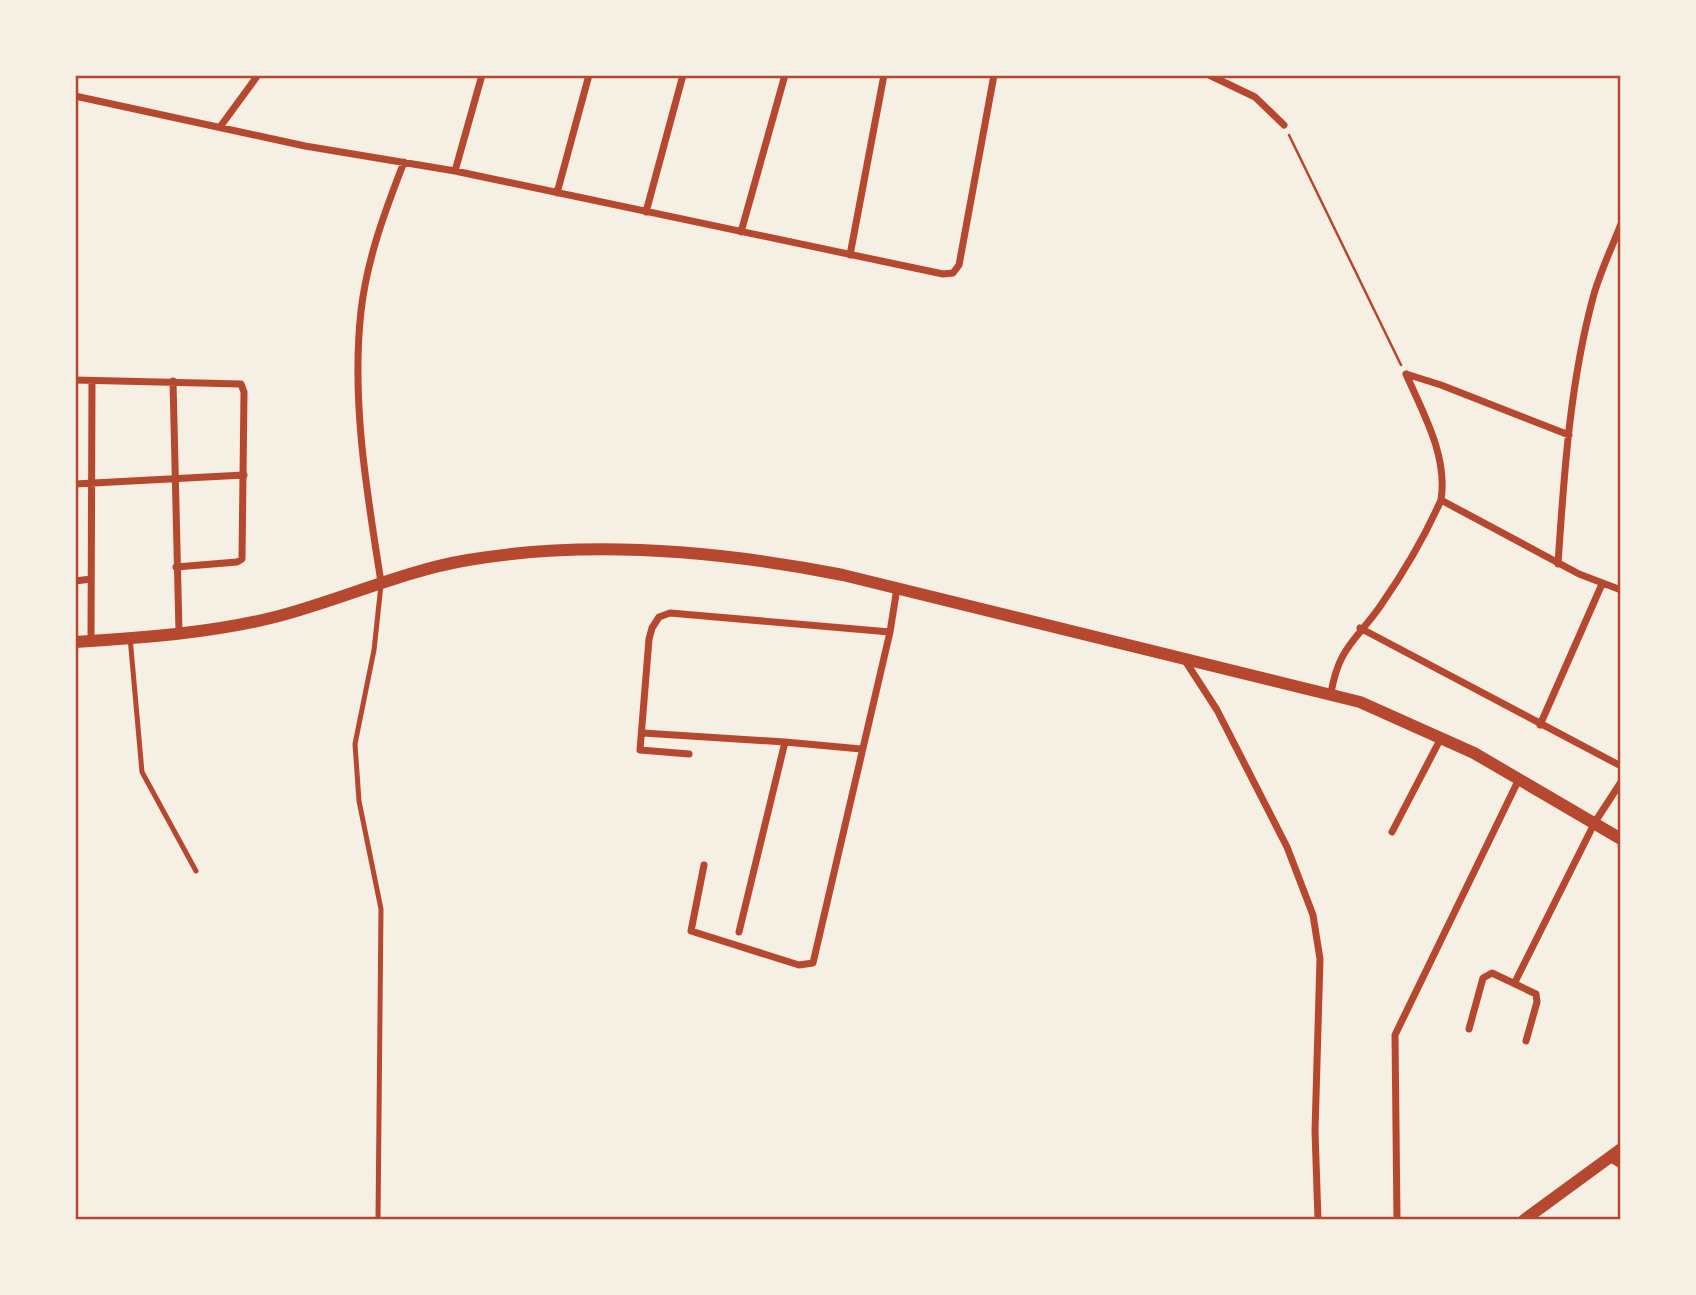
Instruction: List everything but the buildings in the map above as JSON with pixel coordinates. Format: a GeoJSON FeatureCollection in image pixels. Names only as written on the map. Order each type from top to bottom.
{"type":"FeatureCollection","features":[{"type":"Feature","properties":{"kind":"street"},"geometry":{"type":"LineString","coordinates":[[220,127],[258,75]]}},
{"type":"Feature","properties":{"kind":"street"},"geometry":{"type":"LineString","coordinates":[[455,171],[482,75]]}},
{"type":"Feature","properties":{"kind":"street"},"geometry":{"type":"LineString","coordinates":[[557,192],[589,75]]}},
{"type":"Feature","properties":{"kind":"street"},"geometry":{"type":"LineString","coordinates":[[646,212],[683,75]]}},
{"type":"Feature","properties":{"kind":"street"},"geometry":{"type":"LineString","coordinates":[[741,232],[785,75]]}},
{"type":"Feature","properties":{"kind":"street"},"geometry":{"type":"LineString","coordinates":[[850,255],[884,75]]}},
{"type":"Feature","properties":{"kind":"street"},"geometry":{"type":"LineString","coordinates":[[75,96],[305,146],[455,171],[557,192],[943,275],[953,273],[962,254],[994,75]]}},
{"type":"Feature","properties":{"kind":"street"},"geometry":{"type":"LineString","coordinates":[[1209,75],[1255,97],[1284,125]]}},
{"type":"Feature","properties":{"kind":"street"},"geometry":{"type":"LineString","coordinates":[[381,582],[364,472],[358,358],[361,311],[369,269],[379,229],[404,162]]}},
{"type":"Feature","properties":{"kind":"street"},"geometry":{"type":"LineString","coordinates":[[1558,564],[1569,435],[1587,324],[1595,292],[1621,224]]}},
{"type":"Feature","properties":{"kind":"street"},"geometry":{"type":"LineString","coordinates":[[1406,374],[1460,391],[1569,435]]}},
{"type":"Feature","properties":{"kind":"street"},"geometry":{"type":"LineString","coordinates":[[1327,692],[1338,662],[1360,628],[1381,605],[1441,500],[1444,482],[1441,464],[1428,423],[1406,374]]}},
{"type":"Feature","properties":{"kind":"street"},"geometry":{"type":"LineString","coordinates":[[75,380],[241,384],[244,392],[242,559],[237,562],[176,567]]}},
{"type":"Feature","properties":{"kind":"street"},"geometry":{"type":"LineString","coordinates":[[90,641],[92,381]]}},
{"type":"Feature","properties":{"kind":"street"},"geometry":{"type":"LineString","coordinates":[[173,381],[179,632]]}},
{"type":"Feature","properties":{"kind":"street"},"geometry":{"type":"LineString","coordinates":[[75,484],[244,475]]}},
{"type":"Feature","properties":{"kind":"street"},"geometry":{"type":"LineString","coordinates":[[1441,500],[1558,564],[1621,590]]}},
{"type":"Feature","properties":{"kind":"street"},"geometry":{"type":"LineString","coordinates":[[75,642],[179,632],[274,617],[381,582],[471,559],[634,550],[701,552],[776,562],[897,588],[1327,692],[1392,714],[1442,737],[1520,779],[1621,839]]}},
{"type":"Feature","properties":{"kind":"street"},"geometry":{"type":"LineString","coordinates":[[75,581],[90,579]]}},
{"type":"Feature","properties":{"kind":"street"},"geometry":{"type":"LineString","coordinates":[[1541,725],[1602,584]]}},
{"type":"Feature","properties":{"kind":"street"},"geometry":{"type":"LineString","coordinates":[[704,865],[691,931],[799,965],[813,963],[890,632],[897,588]]}},
{"type":"Feature","properties":{"kind":"street"},"geometry":{"type":"LineString","coordinates":[[689,754],[640,750],[649,639],[659,618],[670,613],[711,615],[890,632]]}},
{"type":"Feature","properties":{"kind":"street"},"geometry":{"type":"LineString","coordinates":[[1360,628],[1621,766]]}},
{"type":"Feature","properties":{"kind":"street"},"geometry":{"type":"LineString","coordinates":[[1184,658],[1217,710],[1287,847],[1315,924],[1320,972],[1315,1131],[1318,1220]]}},
{"type":"Feature","properties":{"kind":"street"},"geometry":{"type":"LineString","coordinates":[[643,733],[861,749]]}},
{"type":"Feature","properties":{"kind":"street"},"geometry":{"type":"LineString","coordinates":[[1392,832],[1442,737]]}},
{"type":"Feature","properties":{"kind":"street"},"geometry":{"type":"LineString","coordinates":[[739,932],[785,742]]}},
{"type":"Feature","properties":{"kind":"street"},"geometry":{"type":"LineString","coordinates":[[1397,1220],[1395,1035],[1520,779]]}},
{"type":"Feature","properties":{"kind":"street"},"geometry":{"type":"LineString","coordinates":[[1515,982],[1595,822],[1621,782]]}},
{"type":"Feature","properties":{"kind":"street"},"geometry":{"type":"LineString","coordinates":[[1469,1029],[1480,985],[1487,973],[1515,982],[1533,992],[1537,999],[1526,1041]]}},
{"type":"Feature","properties":{"kind":"street"},"geometry":{"type":"LineString","coordinates":[[1524,1220],[1615,1162],[1621,1150]]}},
{"type":"Feature","properties":{"kind":"lane"},"geometry":{"type":"LineString","coordinates":[[378,1220],[381,909],[358,792],[355,744],[376,639],[381,582]]}},
{"type":"Feature","properties":{"kind":"lane"},"geometry":{"type":"LineString","coordinates":[[130,638],[142,772],[196,871]]}},
{"type":"Feature","properties":{"kind":"path"},"geometry":{"type":"LineString","coordinates":[[1284,125],[1406,374]]}}]}
